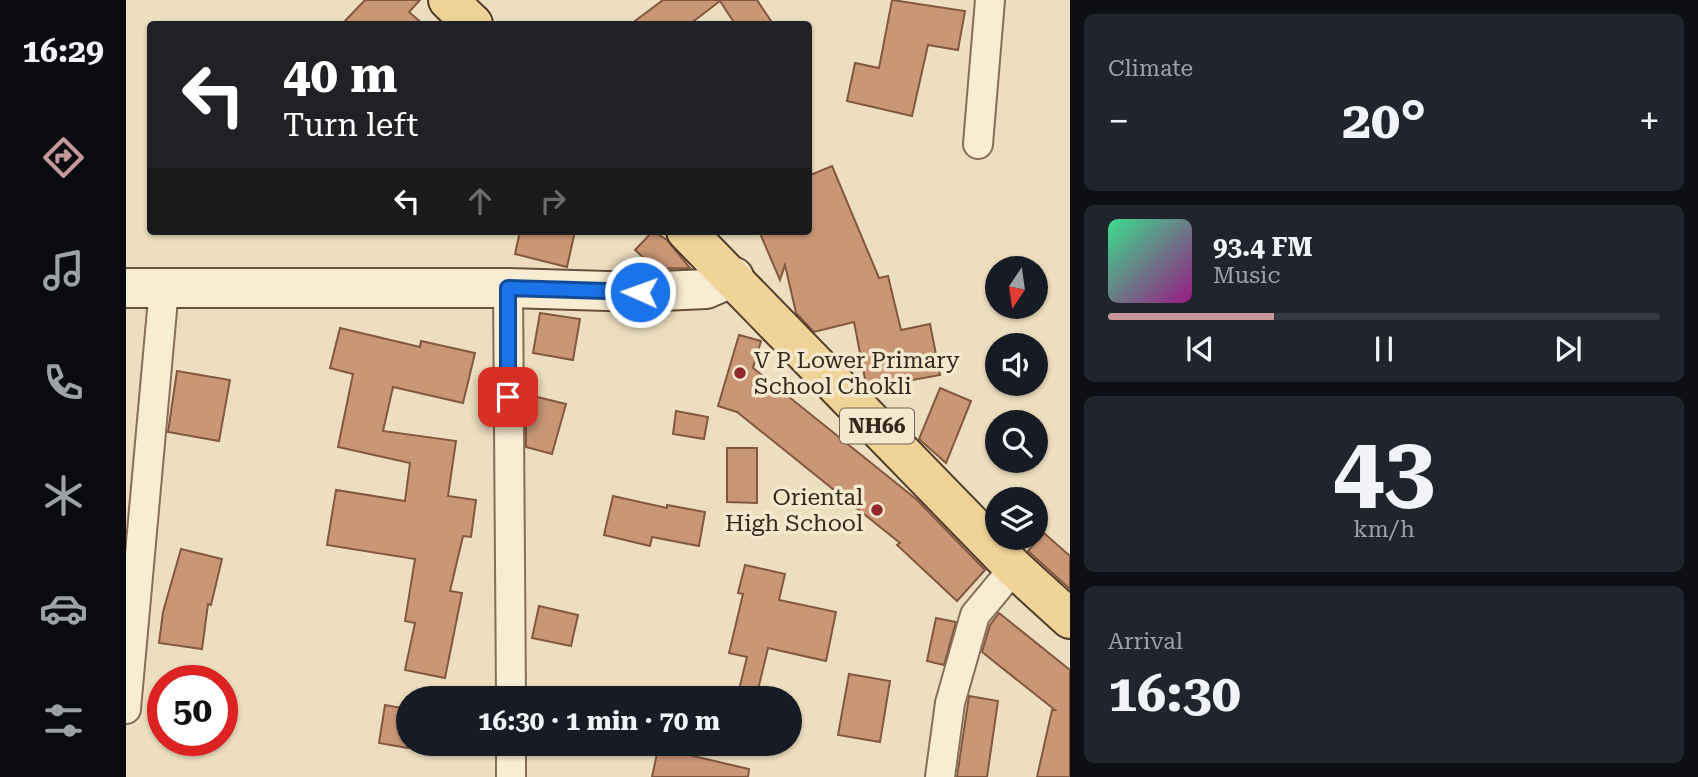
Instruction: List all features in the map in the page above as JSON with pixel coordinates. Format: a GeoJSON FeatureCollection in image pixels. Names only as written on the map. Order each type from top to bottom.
{"type":"FeatureCollection","features":[{"type":"Feature","properties":{"kind":"main road"},"geometry":{"type":"LineString","coordinates":[[448,0],[470,21]]}},
{"type":"Feature","properties":{"kind":"main road","name":"NH66"},"geometry":{"type":"LineString","coordinates":[[690,235],[734,277],[1014,568],[1070,620]]}},
{"type":"Feature","properties":{"kind":"main road"},"geometry":{"type":"LineString","coordinates":[[126,288],[677,291],[706,289],[734,277]]}},
{"type":"Feature","properties":{"kind":"street"},"geometry":{"type":"LineString","coordinates":[[978,144],[990,0]]}},
{"type":"Feature","properties":{"kind":"street"},"geometry":{"type":"LineString","coordinates":[[126,709],[164,288]]}},
{"type":"Feature","properties":{"kind":"street"},"geometry":{"type":"LineString","coordinates":[[508,288],[511,686]]}},
{"type":"Feature","properties":{"kind":"street"},"geometry":{"type":"LineString","coordinates":[[940,777],[950,703],[975,615],[1014,568]]}},
{"type":"Feature","properties":{"kind":"street"},"geometry":{"type":"LineString","coordinates":[[511,756],[511,777]]}},
{"type":"Feature","properties":{"kind":"building"},"geometry":{"type":"Polygon","coordinates":[[[365,0],[420,0],[409,12],[420,21],[345,21],[365,0]]]}},
{"type":"Feature","properties":{"kind":"building"},"geometry":{"type":"Polygon","coordinates":[[[663,0],[757,0],[771,21],[733,21],[720,1],[694,21],[635,21],[663,0]]]}},
{"type":"Feature","properties":{"kind":"building"},"geometry":{"type":"Polygon","coordinates":[[[892,0],[965,11],[958,50],[928,45],[912,116],[847,101],[855,63],[879,68],[892,0]]]}},
{"type":"Feature","properties":{"kind":"building"},"geometry":{"type":"Polygon","coordinates":[[[832,166],[879,278],[888,276],[901,330],[930,324],[940,375],[869,388],[854,322],[814,332],[796,313],[785,265],[780,280],[761,235],[812,235],[812,174],[832,166]]]}},
{"type":"Feature","properties":{"kind":"building"},"geometry":{"type":"Polygon","coordinates":[[[519,235],[574,235],[567,267],[515,254],[519,235]]]}},
{"type":"Feature","properties":{"kind":"building"},"geometry":{"type":"Polygon","coordinates":[[[649,235],[659,235],[667,240],[690,268],[656,269],[635,250],[649,235]]]}},
{"type":"Feature","properties":{"kind":"building"},"geometry":{"type":"Polygon","coordinates":[[[540,313],[580,319],[573,360],[533,353],[540,313]]]}},
{"type":"Feature","properties":{"kind":"building"},"geometry":{"type":"Polygon","coordinates":[[[340,328],[420,347],[421,341],[475,353],[463,403],[393,387],[383,431],[456,441],[448,496],[476,500],[471,537],[463,536],[450,591],[462,593],[445,678],[405,670],[415,623],[405,621],[415,559],[327,545],[336,490],[405,501],[410,463],[338,447],[353,374],[330,368],[340,328]]]}},
{"type":"Feature","properties":{"kind":"building"},"geometry":{"type":"Polygon","coordinates":[[[739,335],[761,341],[753,368],[916,499],[985,570],[957,601],[897,545],[900,543],[737,412],[718,406],[739,335]]]}},
{"type":"Feature","properties":{"kind":"building"},"geometry":{"type":"Polygon","coordinates":[[[177,371],[230,380],[219,441],[168,432],[177,371]]]}},
{"type":"Feature","properties":{"kind":"building"},"geometry":{"type":"Polygon","coordinates":[[[940,388],[971,401],[946,463],[919,439],[940,388]]]}},
{"type":"Feature","properties":{"kind":"building"},"geometry":{"type":"Polygon","coordinates":[[[529,395],[566,404],[552,454],[526,447],[526,409],[529,395]]]}},
{"type":"Feature","properties":{"kind":"building"},"geometry":{"type":"Polygon","coordinates":[[[676,411],[708,417],[704,439],[673,434],[676,411]]]}},
{"type":"Feature","properties":{"kind":"building"},"geometry":{"type":"Polygon","coordinates":[[[727,448],[757,448],[757,503],[727,502],[727,448]]]}},
{"type":"Feature","properties":{"kind":"building"},"geometry":{"type":"Polygon","coordinates":[[[613,496],[667,508],[667,505],[705,512],[699,546],[652,537],[650,546],[604,535],[613,496]]]}},
{"type":"Feature","properties":{"kind":"building"},"geometry":{"type":"Polygon","coordinates":[[[1048,537],[1070,556],[1070,589],[1028,551],[1048,550],[1048,537]]]}},
{"type":"Feature","properties":{"kind":"building"},"geometry":{"type":"Polygon","coordinates":[[[181,549],[222,559],[211,605],[208,604],[202,649],[159,643],[163,612],[181,549]]]}},
{"type":"Feature","properties":{"kind":"building"},"geometry":{"type":"Polygon","coordinates":[[[745,565],[785,574],[779,600],[836,612],[826,661],[768,648],[759,686],[740,686],[747,657],[729,653],[743,594],[738,593],[745,565]]]}},
{"type":"Feature","properties":{"kind":"building"},"geometry":{"type":"Polygon","coordinates":[[[539,606],[578,615],[571,646],[532,638],[539,606]]]}},
{"type":"Feature","properties":{"kind":"building"},"geometry":{"type":"Polygon","coordinates":[[[999,613],[1070,670],[1070,777],[1037,777],[1052,710],[1055,710],[982,652],[990,625],[999,613]]]}},
{"type":"Feature","properties":{"kind":"building"},"geometry":{"type":"Polygon","coordinates":[[[936,618],[956,622],[944,665],[927,661],[936,618]]]}},
{"type":"Feature","properties":{"kind":"building"},"geometry":{"type":"Polygon","coordinates":[[[849,674],[890,681],[880,742],[838,735],[849,674]]]}},
{"type":"Feature","properties":{"kind":"building"},"geometry":{"type":"Polygon","coordinates":[[[969,696],[998,701],[987,777],[957,777],[969,696]]]}},
{"type":"Feature","properties":{"kind":"building"},"geometry":{"type":"Polygon","coordinates":[[[385,705],[396,707],[396,746],[379,743],[385,705]]]}},
{"type":"Feature","properties":{"kind":"building"},"geometry":{"type":"Polygon","coordinates":[[[656,756],[693,756],[749,769],[748,777],[652,777],[656,756]]]}},
{"type":"Feature","properties":{"kind":"place","name":"V P Lower Primary School Chokli"},"geometry":{"type":"Point","coordinates":[740,373]}},
{"type":"Feature","properties":{"kind":"place","name":"Oriental High School"},"geometry":{"type":"Point","coordinates":[877,510]}},
{"type":"Feature","properties":{"kind":"route"},"geometry":{"type":"LineString","coordinates":[[508,397],[508,288],[640,292]]}}]}
